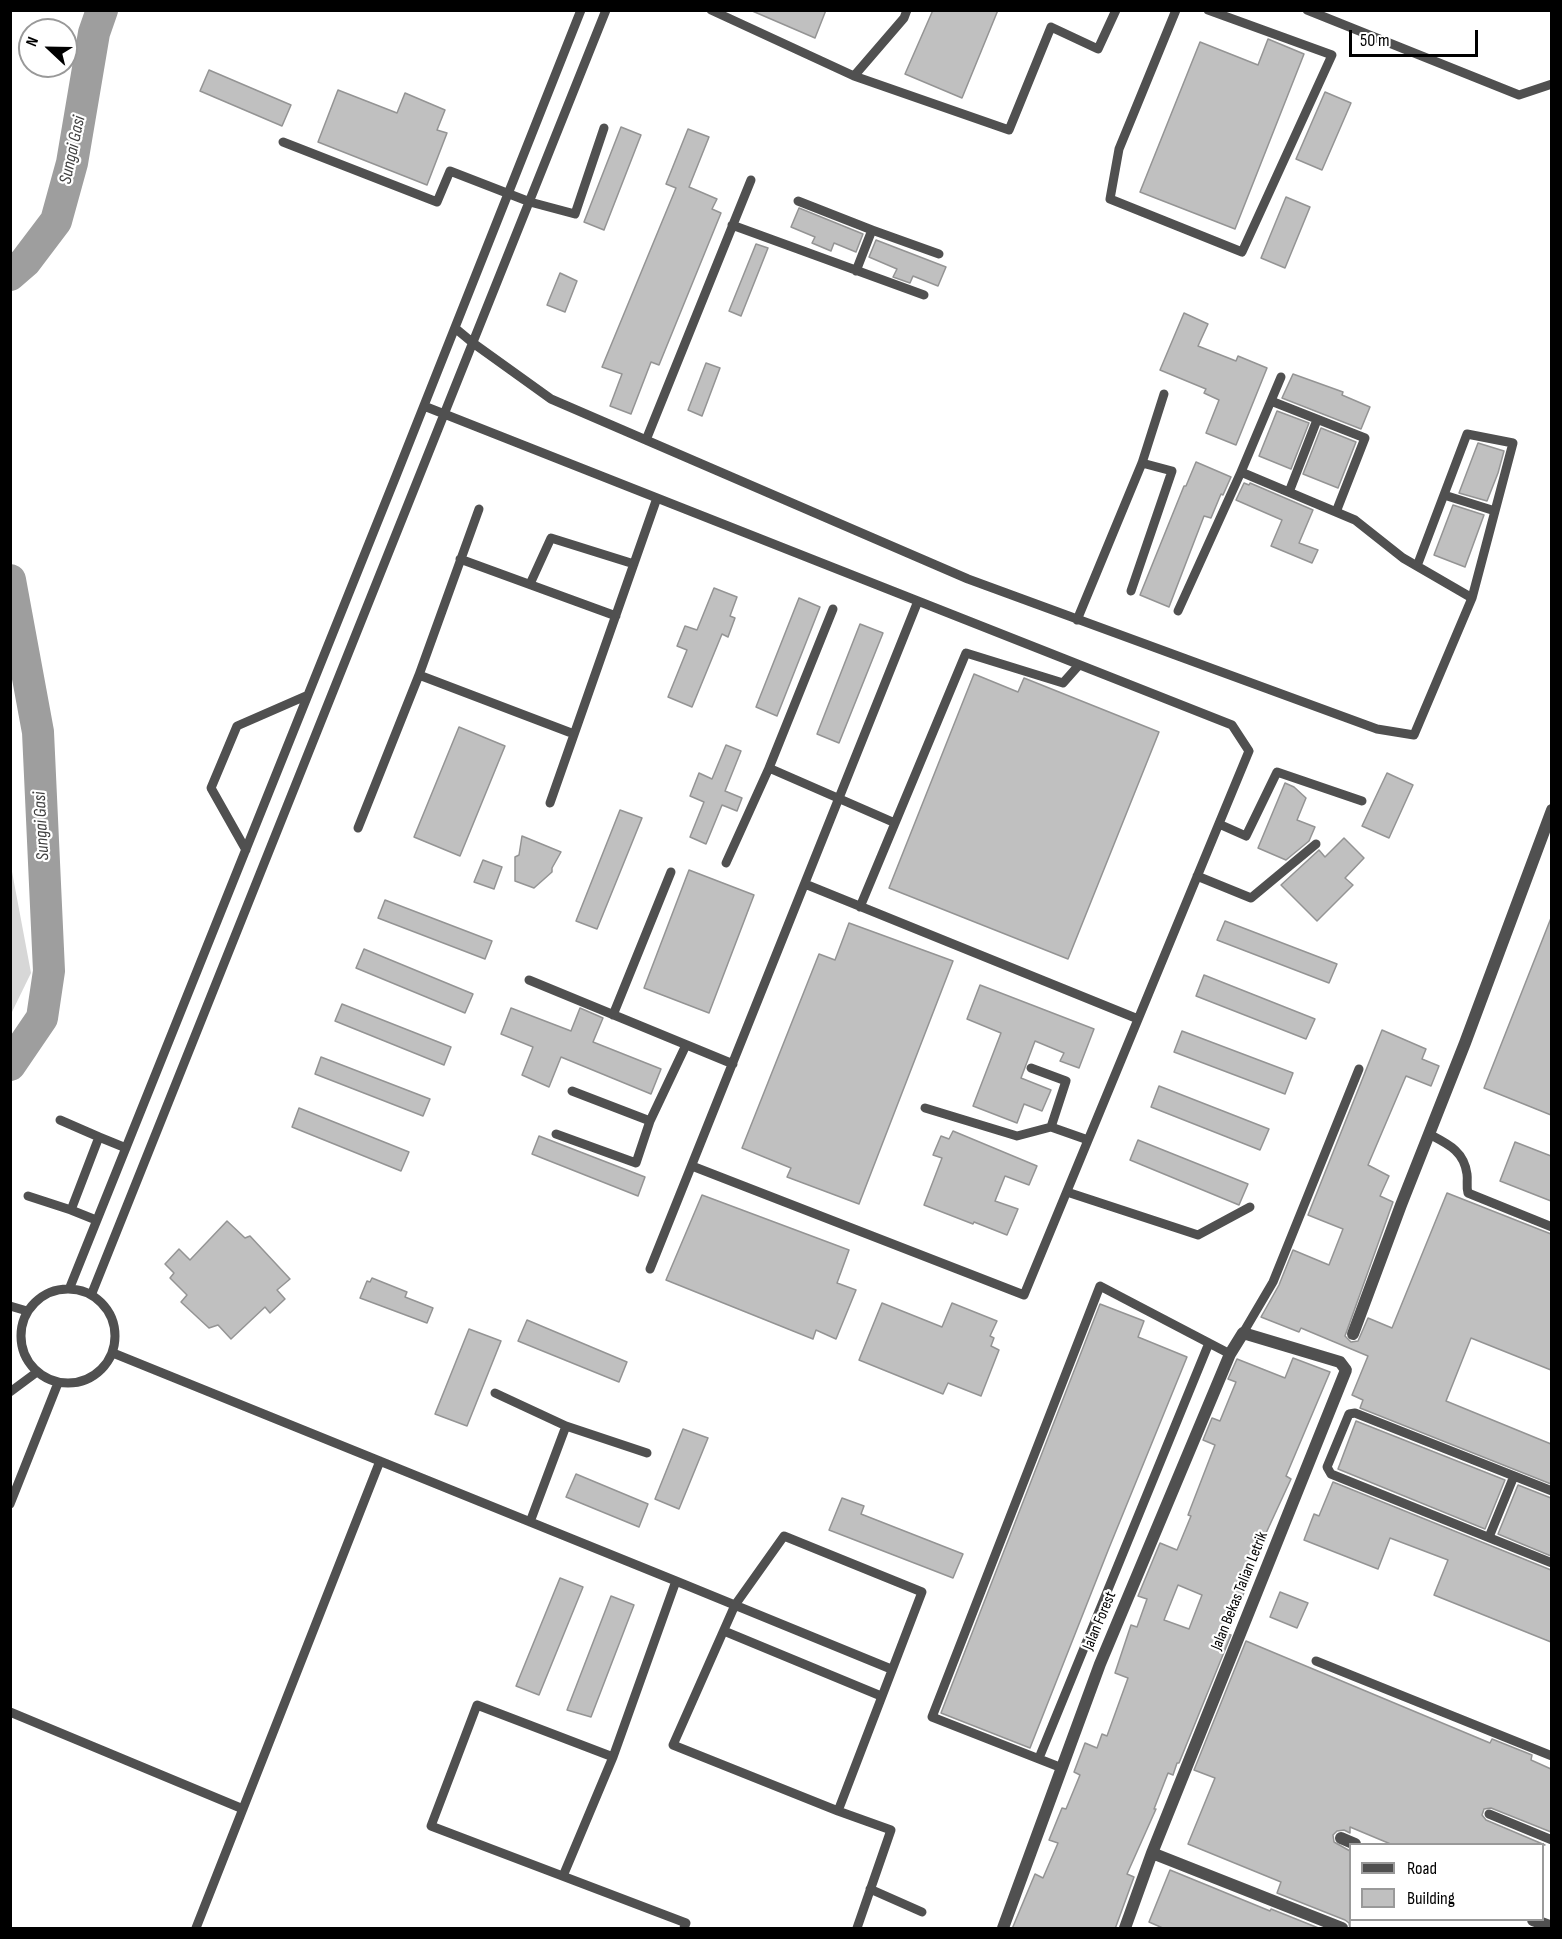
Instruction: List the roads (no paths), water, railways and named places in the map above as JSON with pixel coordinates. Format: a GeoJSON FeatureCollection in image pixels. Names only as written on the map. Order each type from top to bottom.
{"type":"FeatureCollection","features":[{"type":"Feature","properties":{"kind":"street"},"geometry":{"type":"LineString","coordinates":[[1353,1334],[1465,1043],[1551,810]]}},
{"type":"Feature","properties":{"kind":"street","name":"Jalan Forest"},"geometry":{"type":"LineString","coordinates":[[1003,1929],[1100,1665],[1230,1354],[1243,1333]]}},
{"type":"Feature","properties":{"kind":"street","name":"Jalan Bekas Talian Letrik"},"geometry":{"type":"LineString","coordinates":[[1125,1929],[1152,1853],[1346,1370],[1340,1362],[1243,1333]]}},
{"type":"Feature","properties":{"kind":"street"},"geometry":{"type":"LineString","coordinates":[[1341,1838],[1351,1843]]}},
{"type":"Feature","properties":{"kind":"street"},"geometry":{"type":"LineString","coordinates":[[1152,1853],[1342,1929]]}},
{"type":"Feature","properties":{"kind":"street"},"geometry":{"type":"LineString","coordinates":[[1536,1921],[1551,1927]]}},
{"type":"Feature","properties":{"kind":"lane"},"geometry":{"type":"LineString","coordinates":[[70,1287],[581,10]]}},
{"type":"Feature","properties":{"kind":"lane"},"geometry":{"type":"LineString","coordinates":[[92,1293],[606,10]]}},
{"type":"Feature","properties":{"kind":"lane"},"geometry":{"type":"LineString","coordinates":[[711,10],[854,76],[1009,130],[1051,27],[1098,49],[1116,10]]}},
{"type":"Feature","properties":{"kind":"lane"},"geometry":{"type":"LineString","coordinates":[[854,76],[904,18],[907,10]]}},
{"type":"Feature","properties":{"kind":"lane"},"geometry":{"type":"LineString","coordinates":[[1176,10],[1119,149],[1110,199],[1242,252],[1332,55],[1208,10]]}},
{"type":"Feature","properties":{"kind":"lane"},"geometry":{"type":"LineString","coordinates":[[1307,10],[1519,95],[1551,84]]}},
{"type":"Feature","properties":{"kind":"lane"},"geometry":{"type":"LineString","coordinates":[[283,142],[437,202],[450,171],[530,202],[574,214],[604,128]]}},
{"type":"Feature","properties":{"kind":"lane"},"geometry":{"type":"LineString","coordinates":[[646,440],[751,180]]}},
{"type":"Feature","properties":{"kind":"lane"},"geometry":{"type":"LineString","coordinates":[[798,201],[939,254]]}},
{"type":"Feature","properties":{"kind":"lane"},"geometry":{"type":"LineString","coordinates":[[732,225],[924,296]]}},
{"type":"Feature","properties":{"kind":"lane"},"geometry":{"type":"LineString","coordinates":[[856,271],[872,230]]}},
{"type":"Feature","properties":{"kind":"lane"},"geometry":{"type":"LineString","coordinates":[[455,328],[551,399],[968,579],[1377,729],[1414,735],[1472,598],[1513,443],[1467,434],[1417,566]]}},
{"type":"Feature","properties":{"kind":"lane"},"geometry":{"type":"LineString","coordinates":[[1178,611],[1281,377]]}},
{"type":"Feature","properties":{"kind":"lane"},"geometry":{"type":"LineString","coordinates":[[1077,620],[1142,463],[1164,394]]}},
{"type":"Feature","properties":{"kind":"lane"},"geometry":{"type":"LineString","coordinates":[[1271,401],[1365,438],[1336,512]]}},
{"type":"Feature","properties":{"kind":"lane"},"geometry":{"type":"LineString","coordinates":[[424,406],[1232,725],[1249,751],[1024,1295],[692,1167]]}},
{"type":"Feature","properties":{"kind":"lane"},"geometry":{"type":"LineString","coordinates":[[1289,492],[1317,420]]}},
{"type":"Feature","properties":{"kind":"lane"},"geometry":{"type":"LineString","coordinates":[[1131,591],[1172,471],[1142,463]]}},
{"type":"Feature","properties":{"kind":"lane"},"geometry":{"type":"LineString","coordinates":[[1241,472],[1355,520],[1403,558],[1472,598]]}},
{"type":"Feature","properties":{"kind":"lane"},"geometry":{"type":"LineString","coordinates":[[1444,495],[1495,511]]}},
{"type":"Feature","properties":{"kind":"lane"},"geometry":{"type":"LineString","coordinates":[[550,803],[657,498]]}},
{"type":"Feature","properties":{"kind":"lane"},"geometry":{"type":"LineString","coordinates":[[358,828],[419,675],[478,509]]}},
{"type":"Feature","properties":{"kind":"lane"},"geometry":{"type":"LineString","coordinates":[[530,584],[551,538],[634,564]]}},
{"type":"Feature","properties":{"kind":"lane"},"geometry":{"type":"LineString","coordinates":[[460,559],[616,615]]}},
{"type":"Feature","properties":{"kind":"lane"},"geometry":{"type":"LineString","coordinates":[[650,1269],[918,601]]}},
{"type":"Feature","properties":{"kind":"lane"},"geometry":{"type":"LineString","coordinates":[[726,863],[769,768],[833,609]]}},
{"type":"Feature","properties":{"kind":"lane"},"geometry":{"type":"LineString","coordinates":[[860,907],[966,653],[1063,682],[1079,664]]}},
{"type":"Feature","properties":{"kind":"lane"},"geometry":{"type":"LineString","coordinates":[[419,675],[574,734]]}},
{"type":"Feature","properties":{"kind":"lane"},"geometry":{"type":"LineString","coordinates":[[246,850],[211,788],[237,726],[308,695]]}},
{"type":"Feature","properties":{"kind":"lane"},"geometry":{"type":"LineString","coordinates":[[769,768],[895,823]]}},
{"type":"Feature","properties":{"kind":"lane"},"geometry":{"type":"LineString","coordinates":[[1219,824],[1246,836],[1277,772],[1362,801]]}},
{"type":"Feature","properties":{"kind":"lane"},"geometry":{"type":"LineString","coordinates":[[1197,876],[1251,898],[1316,844]]}},
{"type":"Feature","properties":{"kind":"lane"},"geometry":{"type":"LineString","coordinates":[[613,1015],[671,872]]}},
{"type":"Feature","properties":{"kind":"lane"},"geometry":{"type":"LineString","coordinates":[[805,884],[1138,1019]]}},
{"type":"Feature","properties":{"kind":"lane"},"geometry":{"type":"LineString","coordinates":[[529,980],[733,1064]]}},
{"type":"Feature","properties":{"kind":"lane"},"geometry":{"type":"LineString","coordinates":[[555,1134],[636,1163],[650,1121],[686,1045]]}},
{"type":"Feature","properties":{"kind":"lane"},"geometry":{"type":"LineString","coordinates":[[1031,1068],[1066,1081],[1052,1127]]}},
{"type":"Feature","properties":{"kind":"lane"},"geometry":{"type":"LineString","coordinates":[[1243,1333],[1273,1282],[1359,1069]]}},
{"type":"Feature","properties":{"kind":"lane"},"geometry":{"type":"LineString","coordinates":[[572,1091],[650,1121]]}},
{"type":"Feature","properties":{"kind":"lane"},"geometry":{"type":"LineString","coordinates":[[925,1108],[1017,1136],[1052,1127],[1088,1140]]}},
{"type":"Feature","properties":{"kind":"lane"},"geometry":{"type":"LineString","coordinates":[[60,1120],[126,1148]]}},
{"type":"Feature","properties":{"kind":"lane"},"geometry":{"type":"LineString","coordinates":[[1429,1134],[1450,1145],[1464,1161],[1468,1176],[1466,1189],[1468,1193],[1551,1227]]}},
{"type":"Feature","properties":{"kind":"lane"},"geometry":{"type":"LineString","coordinates":[[71,1210],[99,1137]]}},
{"type":"Feature","properties":{"kind":"lane"},"geometry":{"type":"LineString","coordinates":[[1067,1192],[1198,1235],[1250,1207]]}},
{"type":"Feature","properties":{"kind":"lane"},"geometry":{"type":"LineString","coordinates":[[28,1196],[96,1220]]}},
{"type":"Feature","properties":{"kind":"lane"},"geometry":{"type":"LineString","coordinates":[[70,1287],[92,1293],[108,1309],[116,1330],[113,1353],[104,1367],[91,1378],[75,1383],[58,1383],[46,1379],[37,1372],[24,1354],[20,1332],[27,1311],[38,1298],[53,1290],[70,1287]]}},
{"type":"Feature","properties":{"kind":"lane"},"geometry":{"type":"LineString","coordinates":[[1062,1768],[932,1717],[1100,1287],[1230,1354]]}},
{"type":"Feature","properties":{"kind":"lane"},"geometry":{"type":"LineString","coordinates":[[10,1306],[27,1311]]}},
{"type":"Feature","properties":{"kind":"lane"},"geometry":{"type":"LineString","coordinates":[[1039,1758],[1209,1343]]}},
{"type":"Feature","properties":{"kind":"lane"},"geometry":{"type":"LineString","coordinates":[[113,1353],[891,1669]]}},
{"type":"Feature","properties":{"kind":"lane"},"geometry":{"type":"LineString","coordinates":[[10,1392],[37,1372]]}},
{"type":"Feature","properties":{"kind":"lane"},"geometry":{"type":"LineString","coordinates":[[10,1504],[58,1383]]}},
{"type":"Feature","properties":{"kind":"lane"},"geometry":{"type":"LineString","coordinates":[[495,1393],[566,1426],[648,1453]]}},
{"type":"Feature","properties":{"kind":"lane"},"geometry":{"type":"LineString","coordinates":[[1551,1491],[1355,1413],[1349,1414],[1327,1467],[1330,1474],[1551,1563]]}},
{"type":"Feature","properties":{"kind":"lane"},"geometry":{"type":"LineString","coordinates":[[530,1522],[566,1426]]}},
{"type":"Feature","properties":{"kind":"lane"},"geometry":{"type":"LineString","coordinates":[[196,1929],[380,1461]]}},
{"type":"Feature","properties":{"kind":"lane"},"geometry":{"type":"LineString","coordinates":[[1489,1537],[1514,1476]]}},
{"type":"Feature","properties":{"kind":"lane"},"geometry":{"type":"LineString","coordinates":[[838,1811],[922,1592],[784,1536],[735,1605],[673,1745],[838,1811],[891,1830],[857,1929]]}},
{"type":"Feature","properties":{"kind":"lane"},"geometry":{"type":"LineString","coordinates":[[563,1876],[613,1756],[676,1581]]}},
{"type":"Feature","properties":{"kind":"lane"},"geometry":{"type":"LineString","coordinates":[[724,1631],[881,1696]]}},
{"type":"Feature","properties":{"kind":"lane"},"geometry":{"type":"LineString","coordinates":[[1316,1661],[1551,1756]]}},
{"type":"Feature","properties":{"kind":"lane"},"geometry":{"type":"LineString","coordinates":[[613,1756],[477,1705],[431,1826],[686,1923],[684,1929]]}},
{"type":"Feature","properties":{"kind":"lane"},"geometry":{"type":"LineString","coordinates":[[10,1713],[243,1809]]}},
{"type":"Feature","properties":{"kind":"lane"},"geometry":{"type":"LineString","coordinates":[[1489,1814],[1551,1840]]}},
{"type":"Feature","properties":{"kind":"lane"},"geometry":{"type":"LineString","coordinates":[[870,1889],[922,1912]]}},
{"type":"Feature","properties":{"kind":"waterway","name":"Sungai Gasi"},"geometry":{"type":"LineString","coordinates":[[10,275],[25,262],[56,221],[72,163],[94,33],[102,10]]}},
{"type":"Feature","properties":{"kind":"waterway","name":"Sungai Gasi"},"geometry":{"type":"LineString","coordinates":[[10,580],[38,732],[49,971],[42,1018],[10,1065]]}}]}
